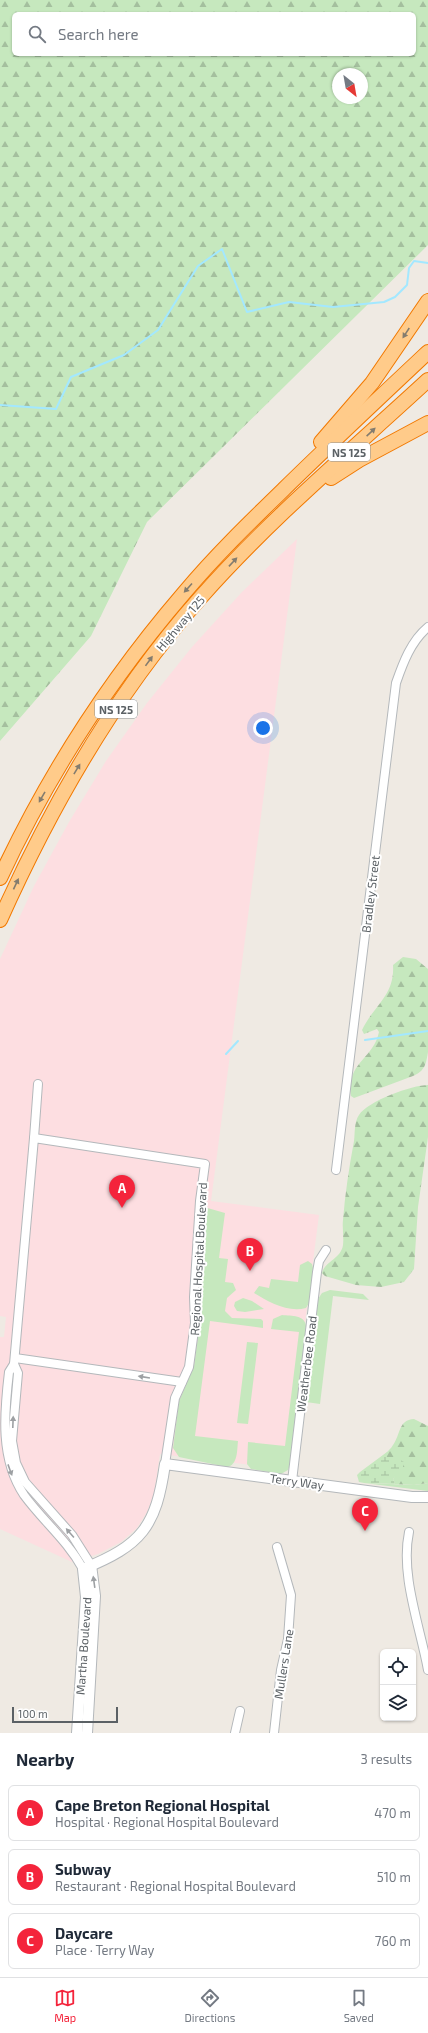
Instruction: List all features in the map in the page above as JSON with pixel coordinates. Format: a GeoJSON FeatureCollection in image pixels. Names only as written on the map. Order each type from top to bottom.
{"type":"FeatureCollection","features":[{"type":"Feature","properties":{"kind":"highway"},"geometry":{"type":"LineString","coordinates":[[264,509],[372,383],[428,301]]}},
{"type":"Feature","properties":{"kind":"highway","name":"Highway 125"},"geometry":{"type":"LineString","coordinates":[[0,878],[50,783],[79,734],[117,678],[184,593],[223,550],[264,509],[428,352]]}},
{"type":"Feature","properties":{"kind":"highway","name":"Highway 125"},"geometry":{"type":"LineString","coordinates":[[0,920],[25,864],[56,806],[95,740],[156,651],[188,612],[238,556],[270,524],[428,380]]}},
{"type":"Feature","properties":{"kind":"highway"},"geometry":{"type":"LineString","coordinates":[[270,524],[336,475],[428,423]]}},
{"type":"Feature","properties":{"kind":"street","name":"Bradley Street"},"geometry":{"type":"LineString","coordinates":[[336,1170],[396,683],[403,663],[420,634],[428,627]]}},
{"type":"Feature","properties":{"kind":"street"},"geometry":{"type":"LineString","coordinates":[[38,1084],[14,1361],[18,1373],[12,1441],[16,1463],[25,1482],[72,1535],[87,1567],[124,1548],[144,1530],[158,1504],[165,1464]]}},
{"type":"Feature","properties":{"kind":"street","name":"Regional Hospital Boulevard"},"geometry":{"type":"LineString","coordinates":[[34,1138],[205,1164],[200,1201],[194,1289],[195,1324],[189,1367],[175,1398],[165,1464]]}},
{"type":"Feature","properties":{"kind":"street","name":"Weatherbee Road"},"geometry":{"type":"LineString","coordinates":[[292,1481],[317,1272],[319,1261],[326,1250]]}},
{"type":"Feature","properties":{"kind":"street"},"geometry":{"type":"LineString","coordinates":[[14,1361],[182,1382]]}},
{"type":"Feature","properties":{"kind":"street","name":"Terry Way"},"geometry":{"type":"LineString","coordinates":[[165,1464],[412,1497],[428,1497]]}},
{"type":"Feature","properties":{"kind":"street"},"geometry":{"type":"LineString","coordinates":[[409,1532],[406,1549],[407,1572],[428,1670]]}},
{"type":"Feature","properties":{"kind":"street","name":"Mullers Lane"},"geometry":{"type":"LineString","coordinates":[[274,1733],[281,1670],[288,1639],[291,1595],[277,1547]]}},
{"type":"Feature","properties":{"kind":"street","name":"Martha Boulevard"},"geometry":{"type":"LineString","coordinates":[[77,1733],[87,1567]]}},
{"type":"Feature","properties":{"kind":"street","name":"Martha Boulevard"},"geometry":{"type":"LineString","coordinates":[[87,1567],[95,1596],[87,1733]]}},
{"type":"Feature","properties":{"kind":"street"},"geometry":{"type":"LineString","coordinates":[[235,1733],[240,1711]]}},
{"type":"Feature","properties":{"kind":"shaded area"},"geometry":{"type":"Polygon","coordinates":[[[297,539],[211,1201],[319,1215],[286,1469],[160,1454],[154,1494],[147,1512],[137,1528],[121,1542],[98,1554],[72,1562],[0,1529],[0,1337],[4,1337],[6,1317],[0,1316],[0,959],[34,886],[69,822],[106,761],[147,703],[192,647],[242,592],[297,539]]]}},
{"type":"Feature","properties":{"kind":"green space"},"geometry":{"type":"Polygon","coordinates":[[[0,0],[428,0],[428,245],[147,522],[91,636],[0,741],[0,0]]]}},
{"type":"Feature","properties":{"kind":"green space"},"geometry":{"type":"Polygon","coordinates":[[[403,957],[416,959],[428,969],[428,1052],[426,1064],[420,1072],[413,1076],[354,1098],[351,1096],[352,1076],[356,1068],[376,1041],[379,1032],[377,1029],[364,1034],[362,1030],[383,999],[391,984],[393,965],[403,957]]]}},
{"type":"Feature","properties":{"kind":"green space"},"geometry":{"type":"Polygon","coordinates":[[[428,1085],[428,1137],[418,1207],[414,1269],[404,1282],[381,1287],[356,1285],[325,1276],[322,1273],[324,1269],[342,1250],[345,1200],[357,1118],[371,1104],[381,1099],[412,1088],[428,1085]]]}},
{"type":"Feature","properties":{"kind":"green space"},"geometry":{"type":"Polygon","coordinates":[[[204,1207],[225,1213],[219,1258],[228,1259],[225,1282],[233,1283],[236,1290],[227,1298],[225,1311],[232,1318],[261,1319],[263,1321],[263,1328],[210,1321],[195,1436],[238,1441],[235,1460],[231,1466],[227,1467],[179,1457],[173,1448],[179,1401],[194,1366],[200,1322],[199,1292],[204,1207]]]}},
{"type":"Feature","properties":{"kind":"green space"},"geometry":{"type":"Polygon","coordinates":[[[308,1261],[312,1264],[313,1268],[309,1303],[306,1308],[292,1309],[279,1306],[254,1293],[259,1286],[269,1288],[271,1279],[298,1282],[300,1265],[308,1261]]]}},
{"type":"Feature","properties":{"kind":"green space"},"geometry":{"type":"Polygon","coordinates":[[[330,1290],[363,1294],[369,1300],[333,1296],[320,1404],[306,1402],[318,1299],[322,1293],[330,1290]]]}},
{"type":"Feature","properties":{"kind":"green space"},"geometry":{"type":"Polygon","coordinates":[[[243,1298],[252,1301],[264,1309],[245,1312],[237,1311],[234,1306],[235,1302],[243,1298]]]}},
{"type":"Feature","properties":{"kind":"green space"},"geometry":{"type":"Polygon","coordinates":[[[282,1315],[301,1318],[305,1322],[306,1326],[290,1465],[288,1470],[281,1474],[251,1469],[247,1464],[248,1442],[285,1446],[299,1332],[271,1329],[273,1319],[282,1315]]]}},
{"type":"Feature","properties":{"kind":"green space"},"geometry":{"type":"Polygon","coordinates":[[[247,1342],[258,1343],[248,1424],[237,1423],[247,1342]]]}},
{"type":"Feature","properties":{"kind":"green space"},"geometry":{"type":"Polygon","coordinates":[[[414,1419],[428,1426],[428,1483],[414,1485],[395,1484],[393,1479],[395,1476],[392,1460],[386,1459],[385,1455],[396,1441],[402,1425],[409,1420],[414,1419]]]}},
{"type":"Feature","properties":{"kind":"green space"},"geometry":{"type":"Polygon","coordinates":[[[387,1452],[386,1459],[399,1459],[404,1462],[403,1467],[393,1479],[395,1484],[359,1482],[357,1475],[387,1452]]]}},
{"type":"Feature","properties":{"kind":"green space"},"geometry":{"type":"Polygon","coordinates":[[[364,1483],[414,1485],[428,1483],[428,1491],[364,1483]]]}},
{"type":"Feature","properties":{"kind":"waterway"},"geometry":{"type":"LineString","coordinates":[[0,405],[56,409],[71,377],[124,355],[158,330],[198,266],[222,249],[247,312],[289,302],[333,307],[384,302],[395,297],[407,285],[409,268],[414,261],[428,263]]}},
{"type":"Feature","properties":{"kind":"waterway"},"geometry":{"type":"LineString","coordinates":[[365,1040],[428,1031]]}},
{"type":"Feature","properties":{"kind":"waterway"},"geometry":{"type":"LineString","coordinates":[[226,1054],[238,1041]]}},
{"type":"Feature","properties":{"kind":"place","name":"Cape Breton Regional Hospital"},"geometry":{"type":"Point","coordinates":[122,1208]}},
{"type":"Feature","properties":{"kind":"place","name":"Subway"},"geometry":{"type":"Point","coordinates":[250,1271]}},
{"type":"Feature","properties":{"kind":"place","name":"Daycare"},"geometry":{"type":"Point","coordinates":[365,1531]}}]}
